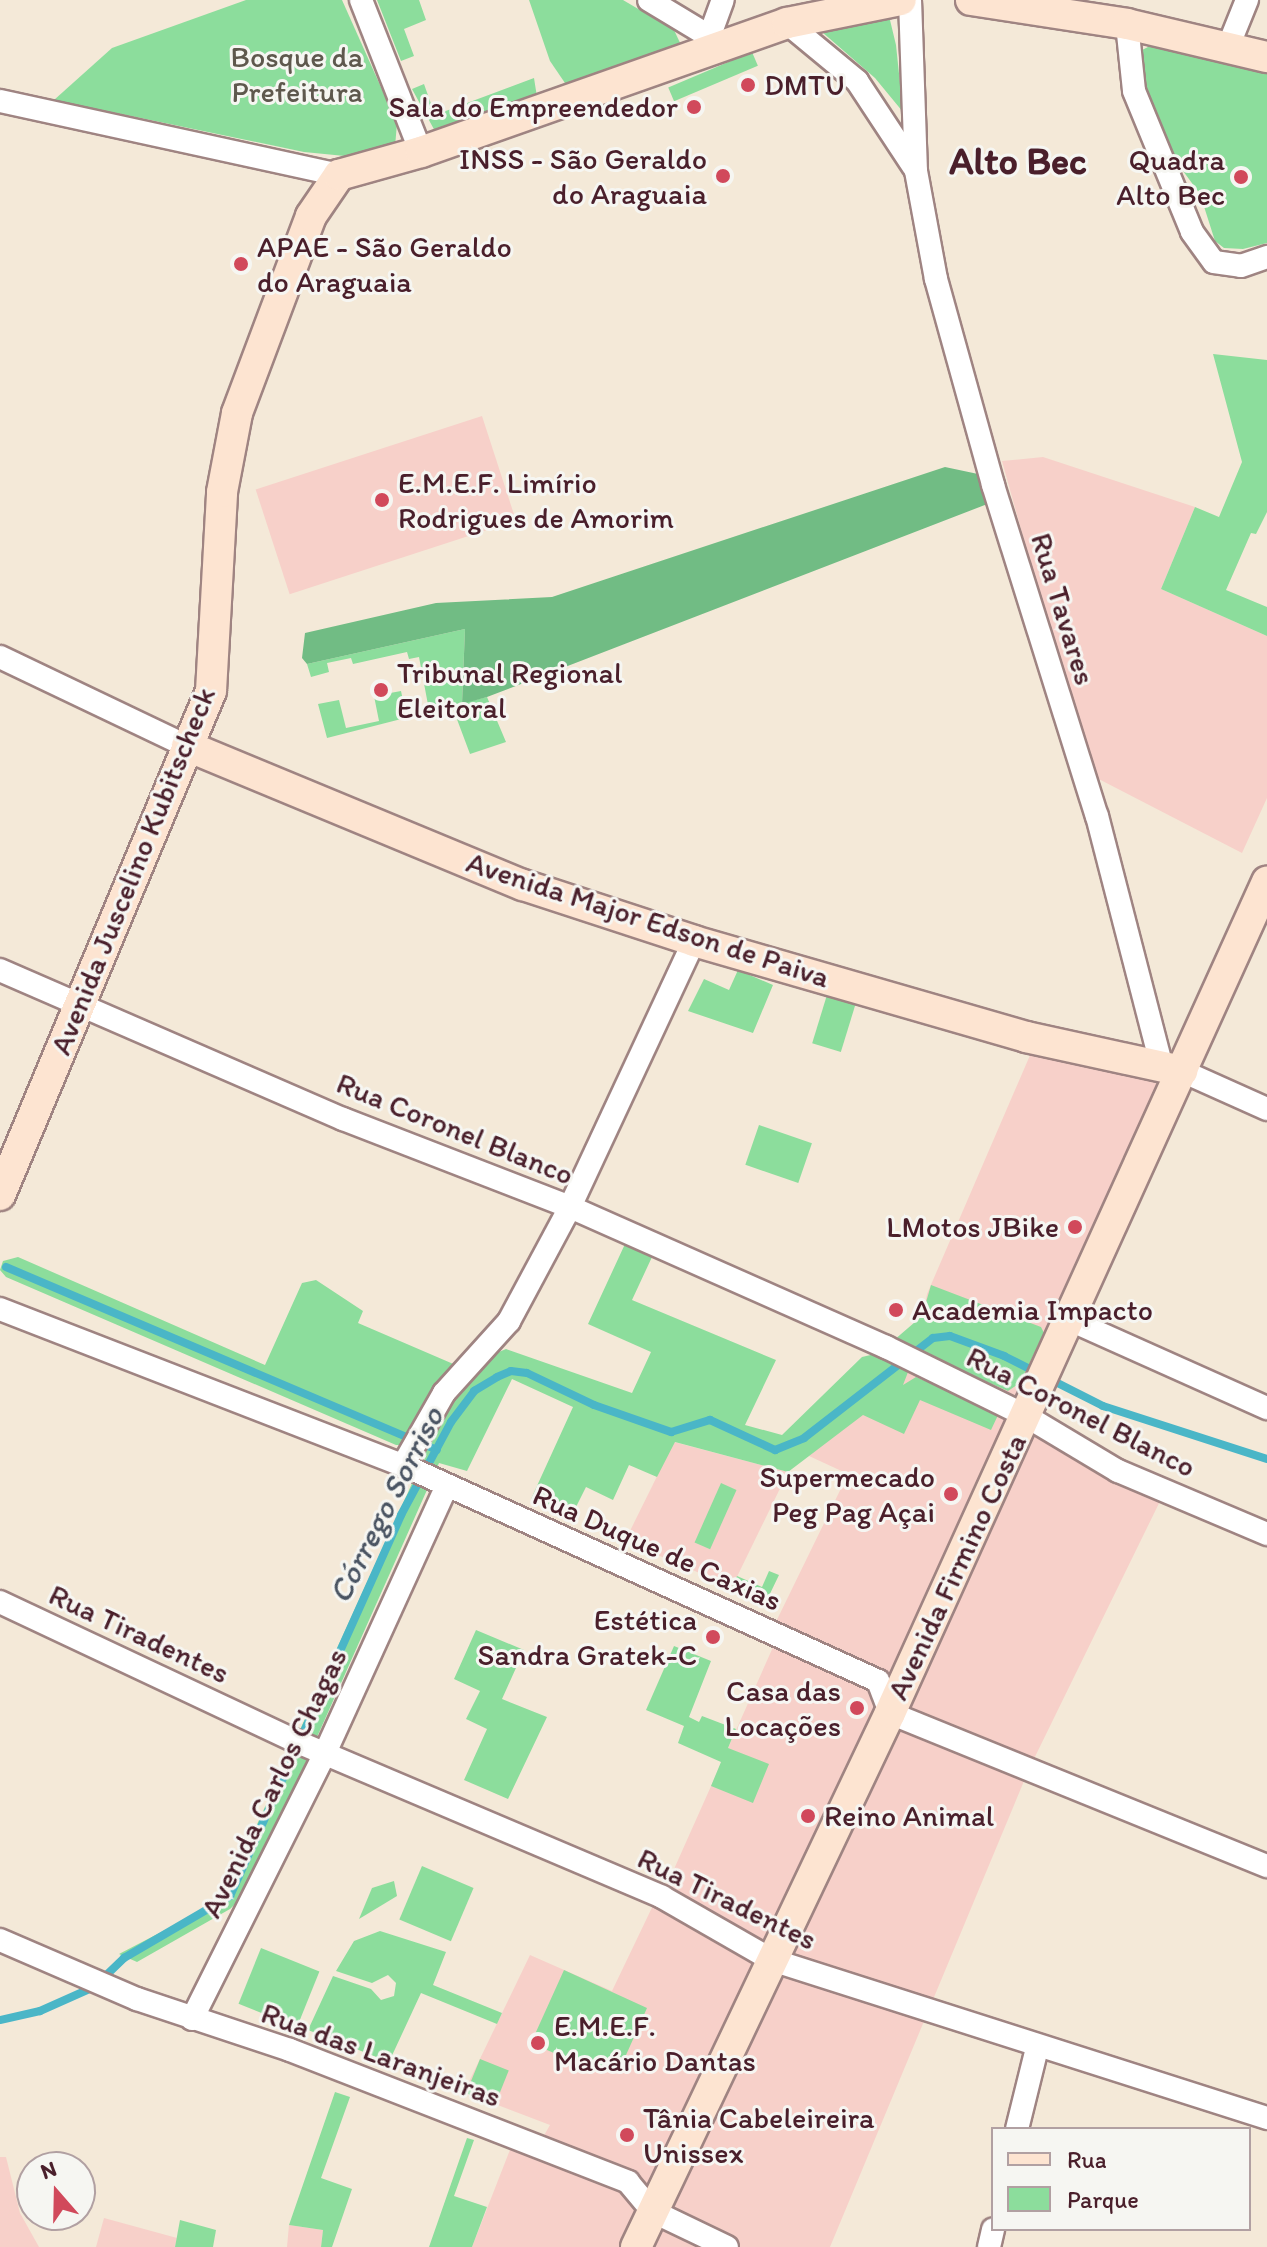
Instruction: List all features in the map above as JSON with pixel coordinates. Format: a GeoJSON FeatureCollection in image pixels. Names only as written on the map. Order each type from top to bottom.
{"type":"FeatureCollection","features":[{"type":"Feature","properties":{"kind":"street"},"geometry":{"type":"LineString","coordinates":[[361,0],[421,152]]}},
{"type":"Feature","properties":{"kind":"street"},"geometry":{"type":"LineString","coordinates":[[649,0],[718,41]]}},
{"type":"Feature","properties":{"kind":"street"},"geometry":{"type":"LineString","coordinates":[[718,41],[723,0]]}},
{"type":"Feature","properties":{"kind":"street"},"geometry":{"type":"LineString","coordinates":[[0,101],[339,175],[421,152],[718,41],[787,23],[901,0]]}},
{"type":"Feature","properties":{"kind":"street","name":"Rua Tavares"},"geometry":{"type":"LineString","coordinates":[[910,0],[916,171],[936,279],[993,485],[1097,816],[1171,1068]]}},
{"type":"Feature","properties":{"kind":"street"},"geometry":{"type":"LineString","coordinates":[[971,0],[1127,24],[1267,57]]}},
{"type":"Feature","properties":{"kind":"street"},"geometry":{"type":"LineString","coordinates":[[1228,47],[1247,0]]}},
{"type":"Feature","properties":{"kind":"street","name":"Rua Tavares"},"geometry":{"type":"LineString","coordinates":[[787,23],[857,81],[916,171]]}},
{"type":"Feature","properties":{"kind":"street"},"geometry":{"type":"LineString","coordinates":[[1127,24],[1134,91],[1192,232],[1214,262],[1241,266],[1267,257]]}},
{"type":"Feature","properties":{"kind":"street","name":"Avenida Juscelino Kubitscheck"},"geometry":{"type":"LineString","coordinates":[[0,1195],[211,691],[222,492],[237,413],[311,216],[339,175]]}},
{"type":"Feature","properties":{"kind":"street","name":"Avenida Major Edson de Paiva"},"geometry":{"type":"LineString","coordinates":[[0,657],[187,746],[523,885],[694,941],[1026,1037],[1171,1068]]}},
{"type":"Feature","properties":{"kind":"street","name":"Avenida Firmino Costa"},"geometry":{"type":"LineString","coordinates":[[636,2247],[890,1713],[1057,1350],[1171,1068],[1267,882]]}},
{"type":"Feature","properties":{"kind":"street","name":"Avenida Carlos Chagas"},"geometry":{"type":"LineString","coordinates":[[192,2019],[424,1475],[444,1393],[509,1321],[570,1207],[694,941]]}},
{"type":"Feature","properties":{"kind":"street","name":"Rua Coronel Blanco"},"geometry":{"type":"LineString","coordinates":[[0,970],[343,1119],[570,1207],[913,1361],[1029,1409],[1118,1471],[1267,1534]]}},
{"type":"Feature","properties":{"kind":"street"},"geometry":{"type":"LineString","coordinates":[[1171,1068],[1267,1109]]}},
{"type":"Feature","properties":{"kind":"street","name":"Rua Duque de Caxias"},"geometry":{"type":"LineString","coordinates":[[0,1309],[424,1475],[878,1681],[890,1713]]}},
{"type":"Feature","properties":{"kind":"street"},"geometry":{"type":"LineString","coordinates":[[1070,1320],[1267,1408]]}},
{"type":"Feature","properties":{"kind":"street","name":"Rua Tiradentes"},"geometry":{"type":"LineString","coordinates":[[0,1602],[310,1747],[662,1897],[772,1960],[1037,2048],[1267,2118]]}},
{"type":"Feature","properties":{"kind":"street"},"geometry":{"type":"LineString","coordinates":[[890,1713],[1267,1866]]}},
{"type":"Feature","properties":{"kind":"street","name":"Rua das Laranjeiras"},"geometry":{"type":"LineString","coordinates":[[0,1940],[111,1989],[290,2050],[628,2182],[652,2211],[727,2247]]}},
{"type":"Feature","properties":{"kind":"street"},"geometry":{"type":"LineString","coordinates":[[1017,2127],[1037,2048]]}},
{"type":"Feature","properties":{"kind":"shaded area"},"geometry":{"type":"Polygon","coordinates":[[[482,416],[516,521],[290,594],[256,490],[482,416]]]}},
{"type":"Feature","properties":{"kind":"shaded area"},"geometry":{"type":"Polygon","coordinates":[[[1043,457],[1195,507],[1161,589],[1267,636],[1267,798],[1242,853],[1089,774],[1002,461],[1043,457]]]}},
{"type":"Feature","properties":{"kind":"shaded area"},"geometry":{"type":"Polygon","coordinates":[[[1034,1046],[1182,1071],[1026,1416],[1165,1491],[1029,1769],[830,2247],[472,2247],[515,2137],[538,2146],[550,2125],[464,2092],[530,1955],[612,1991],[658,1895],[662,1896],[778,1636],[771,1632],[848,1474],[809,1456],[828,1421],[923,1315],[927,1294],[1034,1046]]]}},
{"type":"Feature","properties":{"kind":"shaded area"},"geometry":{"type":"Polygon","coordinates":[[[674,1442],[788,1472],[732,1587],[625,1541],[674,1442]]]}},
{"type":"Feature","properties":{"kind":"shaded area"},"geometry":{"type":"Polygon","coordinates":[[[0,2157],[6,2157],[16,2197],[16,2231],[30,2231],[39,2247],[0,2247],[0,2157]]]}},
{"type":"Feature","properties":{"kind":"shaded area"},"geometry":{"type":"Polygon","coordinates":[[[104,2218],[177,2238],[175,2247],[96,2247],[104,2218]]]}},
{"type":"Feature","properties":{"kind":"shaded area"},"geometry":{"type":"Polygon","coordinates":[[[289,2225],[323,2230],[321,2247],[287,2247],[289,2225]]]}},
{"type":"Feature","properties":{"kind":"green space","name":"Bosque da Prefeitura"},"geometry":{"type":"Polygon","coordinates":[[[246,0],[342,0],[397,123],[395,147],[355,157],[304,152],[54,100],[112,48],[246,0]]]}},
{"type":"Feature","properties":{"kind":"green space"},"geometry":{"type":"Polygon","coordinates":[[[377,0],[419,0],[426,20],[404,29],[414,56],[401,61],[377,0]]]}},
{"type":"Feature","properties":{"kind":"green space"},"geometry":{"type":"Polygon","coordinates":[[[529,0],[623,0],[674,30],[682,47],[567,86],[550,61],[529,0]]]}},
{"type":"Feature","properties":{"kind":"green space"},"geometry":{"type":"Polygon","coordinates":[[[884,15],[890,20],[896,45],[903,112],[875,78],[822,32],[824,28],[884,15]]]}},
{"type":"Feature","properties":{"kind":"green space"},"geometry":{"type":"Polygon","coordinates":[[[1152,45],[1267,68],[1267,243],[1243,249],[1224,248],[1215,241],[1200,194],[1169,152],[1141,77],[1140,51],[1152,45]]]}},
{"type":"Feature","properties":{"kind":"green space"},"geometry":{"type":"Polygon","coordinates":[[[752,52],[758,66],[674,101],[668,88],[752,52]]]}},
{"type":"Feature","properties":{"kind":"green space"},"geometry":{"type":"Polygon","coordinates":[[[534,78],[537,97],[436,133],[412,89],[424,84],[435,115],[534,78]]]}},
{"type":"Feature","properties":{"kind":"green space"},"geometry":{"type":"Polygon","coordinates":[[[1213,354],[1267,360],[1267,512],[1256,534],[1251,533],[1226,590],[1267,607],[1267,636],[1161,589],[1195,507],[1219,517],[1242,462],[1213,354]]]}},
{"type":"Feature","properties":{"kind":"green space"},"geometry":{"type":"Polygon","coordinates":[[[945,467],[978,474],[990,503],[487,697],[462,704],[465,629],[307,664],[302,658],[305,633],[436,603],[552,597],[945,467]]]}},
{"type":"Feature","properties":{"kind":"green space"},"geometry":{"type":"Polygon","coordinates":[[[465,629],[462,703],[487,697],[506,742],[470,754],[452,706],[327,738],[318,704],[339,700],[346,728],[379,721],[374,696],[401,691],[406,714],[429,710],[419,657],[409,659],[407,652],[353,664],[351,658],[327,663],[329,672],[311,677],[307,664],[465,629]]]}},
{"type":"Feature","properties":{"kind":"green space"},"geometry":{"type":"Polygon","coordinates":[[[738,970],[773,985],[753,1033],[688,1011],[704,979],[729,990],[738,970]]]}},
{"type":"Feature","properties":{"kind":"green space"},"geometry":{"type":"Polygon","coordinates":[[[830,985],[859,994],[841,1052],[812,1043],[830,985]]]}},
{"type":"Feature","properties":{"kind":"green space"},"geometry":{"type":"Polygon","coordinates":[[[759,1125],[812,1143],[798,1183],[745,1165],[759,1125]]]}},
{"type":"Feature","properties":{"kind":"green space"},"geometry":{"type":"Polygon","coordinates":[[[625,1244],[652,1257],[632,1300],[776,1360],[745,1425],[782,1435],[862,1357],[879,1353],[922,1316],[931,1285],[1041,1327],[1044,1333],[1020,1383],[1008,1391],[938,1361],[910,1367],[903,1385],[916,1377],[999,1413],[991,1430],[920,1400],[904,1434],[863,1415],[788,1472],[675,1442],[657,1477],[629,1465],[613,1500],[586,1487],[571,1517],[531,1499],[573,1407],[512,1379],[467,1471],[439,1463],[248,1892],[230,1909],[137,1962],[119,1954],[215,1904],[229,1886],[424,1457],[421,1452],[443,1410],[494,1354],[506,1349],[632,1393],[651,1352],[588,1324],[625,1244]]]}},
{"type":"Feature","properties":{"kind":"green space"},"geometry":{"type":"Polygon","coordinates":[[[18,1257],[265,1365],[302,1283],[316,1280],[363,1311],[358,1323],[458,1366],[423,1406],[402,1445],[396,1445],[6,1277],[0,1270],[3,1261],[18,1257]]]}},
{"type":"Feature","properties":{"kind":"green space"},"geometry":{"type":"Polygon","coordinates":[[[721,1483],[737,1490],[710,1549],[695,1542],[721,1483]]]}},
{"type":"Feature","properties":{"kind":"green space"},"geometry":{"type":"Polygon","coordinates":[[[769,1571],[779,1575],[766,1602],[732,1587],[737,1576],[762,1587],[769,1571]]]}},
{"type":"Feature","properties":{"kind":"green space"},"geometry":{"type":"Polygon","coordinates":[[[476,1630],[524,1650],[502,1699],[547,1717],[508,1799],[464,1780],[487,1729],[466,1719],[480,1691],[454,1679],[476,1630]]]}},
{"type":"Feature","properties":{"kind":"green space"},"geometry":{"type":"Polygon","coordinates":[[[674,1646],[711,1661],[689,1717],[699,1722],[702,1716],[736,1729],[728,1748],[769,1764],[753,1803],[711,1786],[721,1762],[678,1743],[684,1726],[646,1710],[674,1646]]]}},
{"type":"Feature","properties":{"kind":"green space"},"geometry":{"type":"Polygon","coordinates":[[[422,1866],[474,1888],[451,1941],[399,1919],[422,1866]]]}},
{"type":"Feature","properties":{"kind":"green space"},"geometry":{"type":"Polygon","coordinates":[[[394,1881],[397,1896],[359,1919],[372,1888],[394,1881]]]}},
{"type":"Feature","properties":{"kind":"green space"},"geometry":{"type":"Polygon","coordinates":[[[380,1931],[446,1952],[433,1985],[502,2013],[497,2024],[421,1993],[389,2062],[308,2030],[333,1976],[371,1989],[381,2000],[394,1996],[396,1983],[388,1975],[372,1983],[336,1971],[354,1941],[380,1931]]]}},
{"type":"Feature","properties":{"kind":"green space"},"geometry":{"type":"Polygon","coordinates":[[[261,1948],[319,1972],[297,2027],[239,2004],[261,1948]]]}},
{"type":"Feature","properties":{"kind":"green space"},"geometry":{"type":"Polygon","coordinates":[[[564,1970],[647,2008],[618,2073],[582,2057],[579,2064],[531,2043],[564,1970]]]}},
{"type":"Feature","properties":{"kind":"green space"},"geometry":{"type":"Polygon","coordinates":[[[480,2059],[509,2071],[495,2105],[466,2093],[480,2059]]]}},
{"type":"Feature","properties":{"kind":"green space"},"geometry":{"type":"Polygon","coordinates":[[[335,2092],[350,2097],[321,2178],[352,2189],[332,2247],[321,2247],[323,2230],[289,2225],[335,2092]]]}},
{"type":"Feature","properties":{"kind":"green space"},"geometry":{"type":"Polygon","coordinates":[[[467,2138],[474,2140],[454,2196],[487,2207],[472,2247],[429,2247],[467,2138]]]}},
{"type":"Feature","properties":{"kind":"green space"},"geometry":{"type":"Polygon","coordinates":[[[180,2220],[216,2230],[213,2247],[175,2247],[180,2220]]]}},
{"type":"Feature","properties":{"kind":"waterway"},"geometry":{"type":"LineString","coordinates":[[6,1267],[437,1450]]}},
{"type":"Feature","properties":{"kind":"waterway","name":"Córrego Sorriso"},"geometry":{"type":"LineString","coordinates":[[0,2020],[40,2011],[94,1987],[124,1958],[230,1896],[401,1515],[451,1422],[474,1391],[497,1377],[511,1371],[527,1373],[594,1405],[671,1432],[710,1420],[775,1450],[804,1438],[933,1338],[950,1336],[1004,1356],[1103,1406],[1267,1459]]}},
{"type":"Feature","properties":{"kind":"place","name":"DMTU"},"geometry":{"type":"Point","coordinates":[748,85]}},
{"type":"Feature","properties":{"kind":"place","name":"Sala do Empreendedor"},"geometry":{"type":"Point","coordinates":[694,107]}},
{"type":"Feature","properties":{"kind":"place","name":"INSS - São Geraldo do Araguaia"},"geometry":{"type":"Point","coordinates":[723,176]}},
{"type":"Feature","properties":{"kind":"place","name":"Quadra Alto Bec"},"geometry":{"type":"Point","coordinates":[1241,177]}},
{"type":"Feature","properties":{"kind":"place","name":"APAE - São Geraldo do Araguaia"},"geometry":{"type":"Point","coordinates":[241,264]}},
{"type":"Feature","properties":{"kind":"place","name":"E.M.E.F. Limírio Rodrigues de Amorim"},"geometry":{"type":"Point","coordinates":[382,500]}},
{"type":"Feature","properties":{"kind":"place","name":"Tribunal Regional Eleitoral"},"geometry":{"type":"Point","coordinates":[381,690]}},
{"type":"Feature","properties":{"kind":"place","name":"LMotos JBike"},"geometry":{"type":"Point","coordinates":[1075,1227]}},
{"type":"Feature","properties":{"kind":"place","name":"Academia Impacto"},"geometry":{"type":"Point","coordinates":[896,1310]}},
{"type":"Feature","properties":{"kind":"place","name":"Supermecado Peg Pag Açai"},"geometry":{"type":"Point","coordinates":[951,1494]}},
{"type":"Feature","properties":{"kind":"place","name":"Estética Sandra Gratek-C"},"geometry":{"type":"Point","coordinates":[713,1637]}},
{"type":"Feature","properties":{"kind":"place","name":"Casa das Locações"},"geometry":{"type":"Point","coordinates":[857,1708]}},
{"type":"Feature","properties":{"kind":"place","name":"Reino Animal"},"geometry":{"type":"Point","coordinates":[808,1816]}},
{"type":"Feature","properties":{"kind":"place","name":"E.M.E.F. Macário Dantas"},"geometry":{"type":"Point","coordinates":[538,2043]}},
{"type":"Feature","properties":{"kind":"place","name":"Tânia Cabeleireira Unissex"},"geometry":{"type":"Point","coordinates":[627,2135]}},
{"type":"Feature","properties":{"kind":"district","name":"Alto Bec"},"geometry":{"type":"Point","coordinates":[1018,162]}}]}
